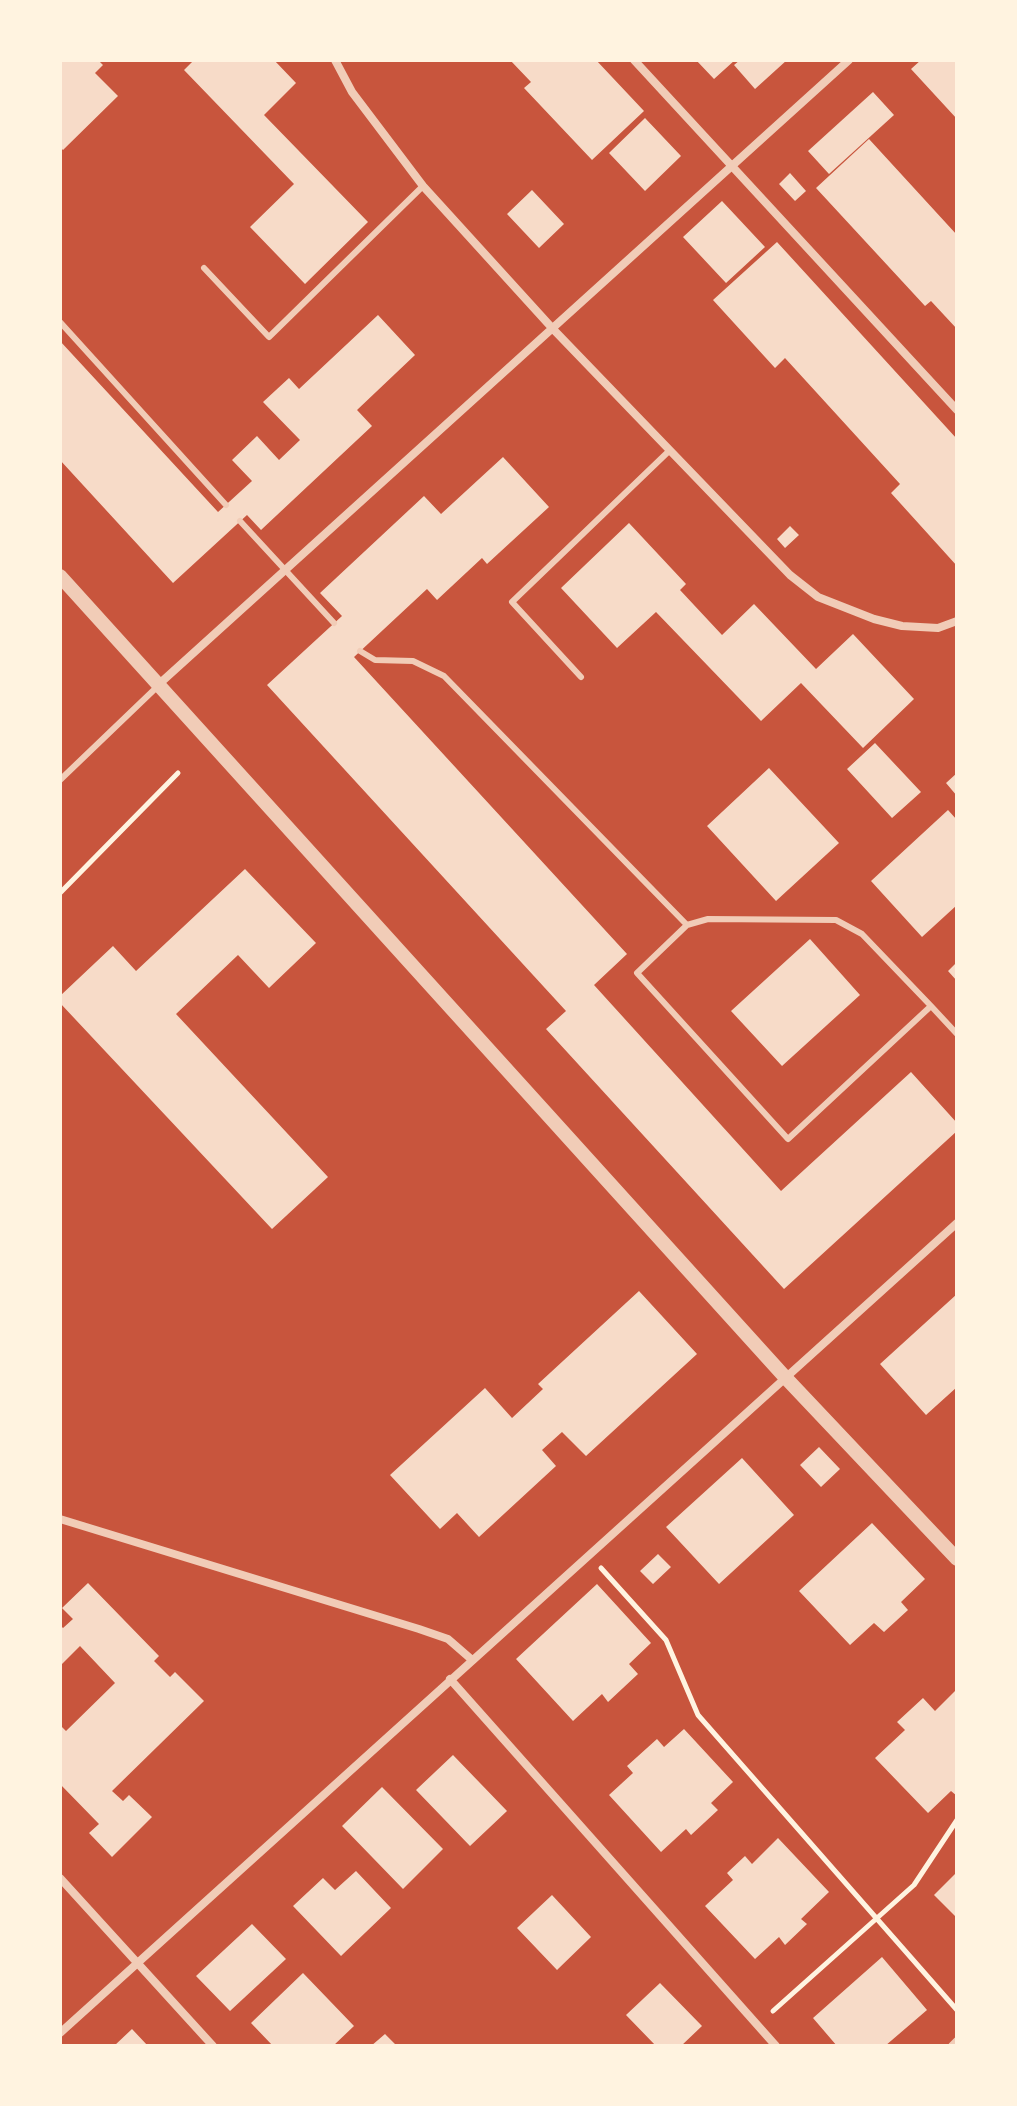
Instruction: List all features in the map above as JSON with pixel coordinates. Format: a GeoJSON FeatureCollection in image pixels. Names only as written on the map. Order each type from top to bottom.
{"type":"FeatureCollection","features":[{"type":"Feature","properties":{"kind":"street"},"geometry":{"type":"LineString","coordinates":[[335,60],[352,92],[423,186],[553,329],[790,575],[818,597],[841,609],[902,626],[938,628],[957,621]]}},
{"type":"Feature","properties":{"kind":"street"},"geometry":{"type":"LineString","coordinates":[[634,60],[957,410]]}},
{"type":"Feature","properties":{"kind":"street"},"geometry":{"type":"LineString","coordinates":[[158,685],[287,572],[849,60]]}},
{"type":"Feature","properties":{"kind":"street"},"geometry":{"type":"LineString","coordinates":[[60,576],[784,1376],[956,1560]]}},
{"type":"Feature","properties":{"kind":"street"},"geometry":{"type":"LineString","coordinates":[[60,2033],[957,1223]]}},
{"type":"Feature","properties":{"kind":"street"},"geometry":{"type":"LineString","coordinates":[[60,1519],[419,1629],[448,1639],[471,1659]]}},
{"type":"Feature","properties":{"kind":"street"},"geometry":{"type":"LineString","coordinates":[[450,1679],[776,2046]]}},
{"type":"Feature","properties":{"kind":"street"},"geometry":{"type":"LineString","coordinates":[[60,1878],[213,2046]]}},
{"type":"Feature","properties":{"kind":"street"},"geometry":{"type":"LineString","coordinates":[[952,2046],[957,2041]]}},
{"type":"Feature","properties":{"kind":"lane"},"geometry":{"type":"LineString","coordinates":[[204,268],[269,337],[423,186]]}},
{"type":"Feature","properties":{"kind":"lane"},"geometry":{"type":"LineString","coordinates":[[60,322],[226,505]]}},
{"type":"Feature","properties":{"kind":"lane"},"geometry":{"type":"LineString","coordinates":[[581,677],[512,602],[669,451]]}},
{"type":"Feature","properties":{"kind":"lane"},"geometry":{"type":"LineString","coordinates":[[240,521],[334,623]]}},
{"type":"Feature","properties":{"kind":"lane"},"geometry":{"type":"LineString","coordinates":[[360,651],[375,660],[413,661],[444,676],[687,925]]}},
{"type":"Feature","properties":{"kind":"lane"},"geometry":{"type":"LineString","coordinates":[[60,780],[158,685]]}},
{"type":"Feature","properties":{"kind":"lane"},"geometry":{"type":"LineString","coordinates":[[931,1006],[788,1139],[637,973],[687,925],[708,919],[844,922],[862,934],[931,1006],[957,1034]]}},
{"type":"Feature","properties":{"kind":"path"},"geometry":{"type":"LineString","coordinates":[[60,893],[178,773]]}},
{"type":"Feature","properties":{"kind":"path"},"geometry":{"type":"LineString","coordinates":[[588,1553],[666,1640],[698,1715],[957,2010]]}},
{"type":"Feature","properties":{"kind":"path"},"geometry":{"type":"LineString","coordinates":[[758,2024],[914,1885],[957,1820]]}},
{"type":"Feature","properties":{"kind":"building"},"geometry":{"type":"Polygon","coordinates":[[[60,60],[98,60],[103,65],[95,73],[118,96],[63,150],[60,147],[60,60]]]}},
{"type":"Feature","properties":{"kind":"building"},"geometry":{"type":"Polygon","coordinates":[[[194,60],[274,60],[296,83],[264,115],[368,222],[305,284],[250,227],[294,184],[184,70],[194,60]]]}},
{"type":"Feature","properties":{"kind":"building"},"geometry":{"type":"Polygon","coordinates":[[[510,60],[596,60],[644,111],[592,160],[524,88],[531,82],[510,60]]]}},
{"type":"Feature","properties":{"kind":"building"},"geometry":{"type":"Polygon","coordinates":[[[696,60],[735,60],[714,79],[696,60]]]}},
{"type":"Feature","properties":{"kind":"building"},"geometry":{"type":"Polygon","coordinates":[[[740,60],[787,60],[755,89],[734,65],[740,60]]]}},
{"type":"Feature","properties":{"kind":"building"},"geometry":{"type":"Polygon","coordinates":[[[921,60],[957,60],[957,119],[911,69],[921,60]]]}},
{"type":"Feature","properties":{"kind":"building"},"geometry":{"type":"Polygon","coordinates":[[[873,92],[894,115],[829,174],[808,151],[873,92]]]}},
{"type":"Feature","properties":{"kind":"building"},"geometry":{"type":"Polygon","coordinates":[[[645,118],[681,156],[645,191],[609,153],[645,118]]]}},
{"type":"Feature","properties":{"kind":"building"},"geometry":{"type":"Polygon","coordinates":[[[869,139],[957,235],[957,329],[931,301],[925,306],[816,188],[869,139]]]}},
{"type":"Feature","properties":{"kind":"building"},"geometry":{"type":"Polygon","coordinates":[[[790,173],[806,191],[795,201],[779,184],[790,173]]]}},
{"type":"Feature","properties":{"kind":"building"},"geometry":{"type":"Polygon","coordinates":[[[532,190],[564,224],[539,248],[507,214],[532,190]]]}},
{"type":"Feature","properties":{"kind":"building"},"geometry":{"type":"Polygon","coordinates":[[[722,201],[765,247],[726,283],[683,237],[722,201]]]}},
{"type":"Feature","properties":{"kind":"building"},"geometry":{"type":"Polygon","coordinates":[[[777,242],[957,439],[957,566],[891,493],[900,484],[785,358],[775,368],[713,300],[777,242]]]}},
{"type":"Feature","properties":{"kind":"building"},"geometry":{"type":"Polygon","coordinates":[[[378,315],[415,355],[357,410],[372,426],[261,530],[247,515],[173,583],[60,460],[60,341],[218,512],[252,481],[232,460],[257,436],[279,460],[300,440],[263,402],[289,378],[299,389],[378,315]]]}},
{"type":"Feature","properties":{"kind":"building"},"geometry":{"type":"Polygon","coordinates":[[[503,457],[549,507],[487,564],[482,558],[437,600],[427,589],[354,657],[627,954],[594,985],[781,1191],[911,1072],[957,1123],[957,1131],[784,1289],[546,1029],[566,1011],[267,685],[342,616],[320,593],[424,496],[441,514],[503,457]]]}},
{"type":"Feature","properties":{"kind":"building"},"geometry":{"type":"Polygon","coordinates":[[[629,523],[686,584],[680,590],[722,635],[754,604],[816,669],[853,634],[914,699],[863,748],[801,683],[761,721],[656,612],[617,648],[561,588],[629,523]]]}},
{"type":"Feature","properties":{"kind":"building"},"geometry":{"type":"Polygon","coordinates":[[[790,526],[799,535],[785,548],[777,539],[790,526]]]}},
{"type":"Feature","properties":{"kind":"building"},"geometry":{"type":"Polygon","coordinates":[[[875,743],[921,792],[892,818],[847,769],[875,743]]]}},
{"type":"Feature","properties":{"kind":"building"},"geometry":{"type":"Polygon","coordinates":[[[769,768],[839,843],[776,901],[707,826],[769,768]]]}},
{"type":"Feature","properties":{"kind":"building"},"geometry":{"type":"Polygon","coordinates":[[[957,773],[957,796],[946,783],[957,773]]]}},
{"type":"Feature","properties":{"kind":"building"},"geometry":{"type":"Polygon","coordinates":[[[948,810],[957,820],[957,905],[922,937],[871,881],[948,810]]]}},
{"type":"Feature","properties":{"kind":"building"},"geometry":{"type":"Polygon","coordinates":[[[245,869],[316,943],[269,988],[238,955],[176,1014],[328,1177],[272,1229],[60,1003],[60,996],[113,946],[136,971],[245,869]]]}},
{"type":"Feature","properties":{"kind":"building"},"geometry":{"type":"Polygon","coordinates":[[[810,939],[860,995],[782,1066],[731,1011],[810,939]]]}},
{"type":"Feature","properties":{"kind":"building"},"geometry":{"type":"Polygon","coordinates":[[[957,962],[957,981],[948,971],[957,962]]]}},
{"type":"Feature","properties":{"kind":"building"},"geometry":{"type":"Polygon","coordinates":[[[639,1291],[697,1354],[586,1456],[562,1432],[542,1450],[556,1466],[479,1537],[457,1513],[440,1529],[390,1475],[485,1388],[512,1418],[543,1389],[538,1384],[639,1291]]]}},
{"type":"Feature","properties":{"kind":"building"},"geometry":{"type":"Polygon","coordinates":[[[957,1294],[957,1387],[926,1415],[880,1364],[957,1294]]]}},
{"type":"Feature","properties":{"kind":"building"},"geometry":{"type":"Polygon","coordinates":[[[819,1447],[840,1469],[821,1487],[800,1465],[819,1447]]]}},
{"type":"Feature","properties":{"kind":"building"},"geometry":{"type":"Polygon","coordinates":[[[742,1458],[794,1515],[719,1584],[666,1527],[742,1458]]]}},
{"type":"Feature","properties":{"kind":"building"},"geometry":{"type":"Polygon","coordinates":[[[872,1523],[925,1579],[901,1602],[908,1610],[884,1632],[874,1623],[850,1645],[799,1591],[872,1523]]]}},
{"type":"Feature","properties":{"kind":"building"},"geometry":{"type":"Polygon","coordinates":[[[658,1554],[671,1567],[653,1584],[640,1571],[658,1554]]]}},
{"type":"Feature","properties":{"kind":"building"},"geometry":{"type":"Polygon","coordinates":[[[88,1583],[159,1656],[154,1661],[170,1677],[175,1672],[204,1701],[112,1791],[123,1801],[129,1795],[152,1817],[112,1857],[89,1833],[99,1824],[60,1784],[60,1725],[66,1731],[115,1683],[80,1646],[60,1666],[60,1625],[63,1628],[73,1619],[62,1608],[88,1583]]]}},
{"type":"Feature","properties":{"kind":"building"},"geometry":{"type":"Polygon","coordinates":[[[597,1584],[651,1643],[629,1664],[638,1674],[608,1702],[602,1694],[573,1721],[516,1659],[597,1584]]]}},
{"type":"Feature","properties":{"kind":"building"},"geometry":{"type":"Polygon","coordinates":[[[957,1689],[957,1796],[951,1791],[928,1813],[875,1758],[905,1730],[897,1722],[923,1698],[935,1711],[957,1689]]]}},
{"type":"Feature","properties":{"kind":"building"},"geometry":{"type":"Polygon","coordinates":[[[684,1729],[733,1782],[711,1803],[718,1810],[691,1835],[686,1829],[661,1852],[609,1795],[633,1773],[627,1766],[657,1739],[664,1747],[684,1729]]]}},
{"type":"Feature","properties":{"kind":"building"},"geometry":{"type":"Polygon","coordinates":[[[453,1755],[507,1811],[470,1846],[416,1790],[453,1755]]]}},
{"type":"Feature","properties":{"kind":"building"},"geometry":{"type":"Polygon","coordinates":[[[382,1787],[443,1849],[403,1889],[342,1826],[382,1787]]]}},
{"type":"Feature","properties":{"kind":"building"},"geometry":{"type":"Polygon","coordinates":[[[778,1838],[829,1892],[801,1919],[807,1924],[785,1945],[779,1937],[755,1959],[705,1906],[733,1880],[727,1873],[745,1856],[752,1864],[778,1838]]]}},
{"type":"Feature","properties":{"kind":"building"},"geometry":{"type":"Polygon","coordinates":[[[356,1871],[391,1908],[341,1956],[293,1906],[323,1878],[335,1890],[356,1871]]]}},
{"type":"Feature","properties":{"kind":"building"},"geometry":{"type":"Polygon","coordinates":[[[957,1872],[957,1918],[934,1895],[957,1872]]]}},
{"type":"Feature","properties":{"kind":"building"},"geometry":{"type":"Polygon","coordinates":[[[552,1895],[591,1937],[557,1970],[517,1928],[552,1895]]]}},
{"type":"Feature","properties":{"kind":"building"},"geometry":{"type":"Polygon","coordinates":[[[252,1924],[286,1959],[230,2011],[196,1976],[252,1924]]]}},
{"type":"Feature","properties":{"kind":"building"},"geometry":{"type":"Polygon","coordinates":[[[882,1957],[927,2010],[885,2046],[837,2046],[813,2018],[882,1957]]]}},
{"type":"Feature","properties":{"kind":"building"},"geometry":{"type":"Polygon","coordinates":[[[303,1973],[354,2026],[333,2046],[273,2046],[251,2023],[303,1973]]]}},
{"type":"Feature","properties":{"kind":"building"},"geometry":{"type":"Polygon","coordinates":[[[660,1983],[702,2026],[681,2046],[656,2046],[626,2015],[660,1983]]]}},
{"type":"Feature","properties":{"kind":"building"},"geometry":{"type":"Polygon","coordinates":[[[132,2029],[148,2046],[114,2046],[132,2029]]]}},
{"type":"Feature","properties":{"kind":"building"},"geometry":{"type":"Polygon","coordinates":[[[385,2034],[397,2046],[371,2046],[385,2034]]]}}]}
